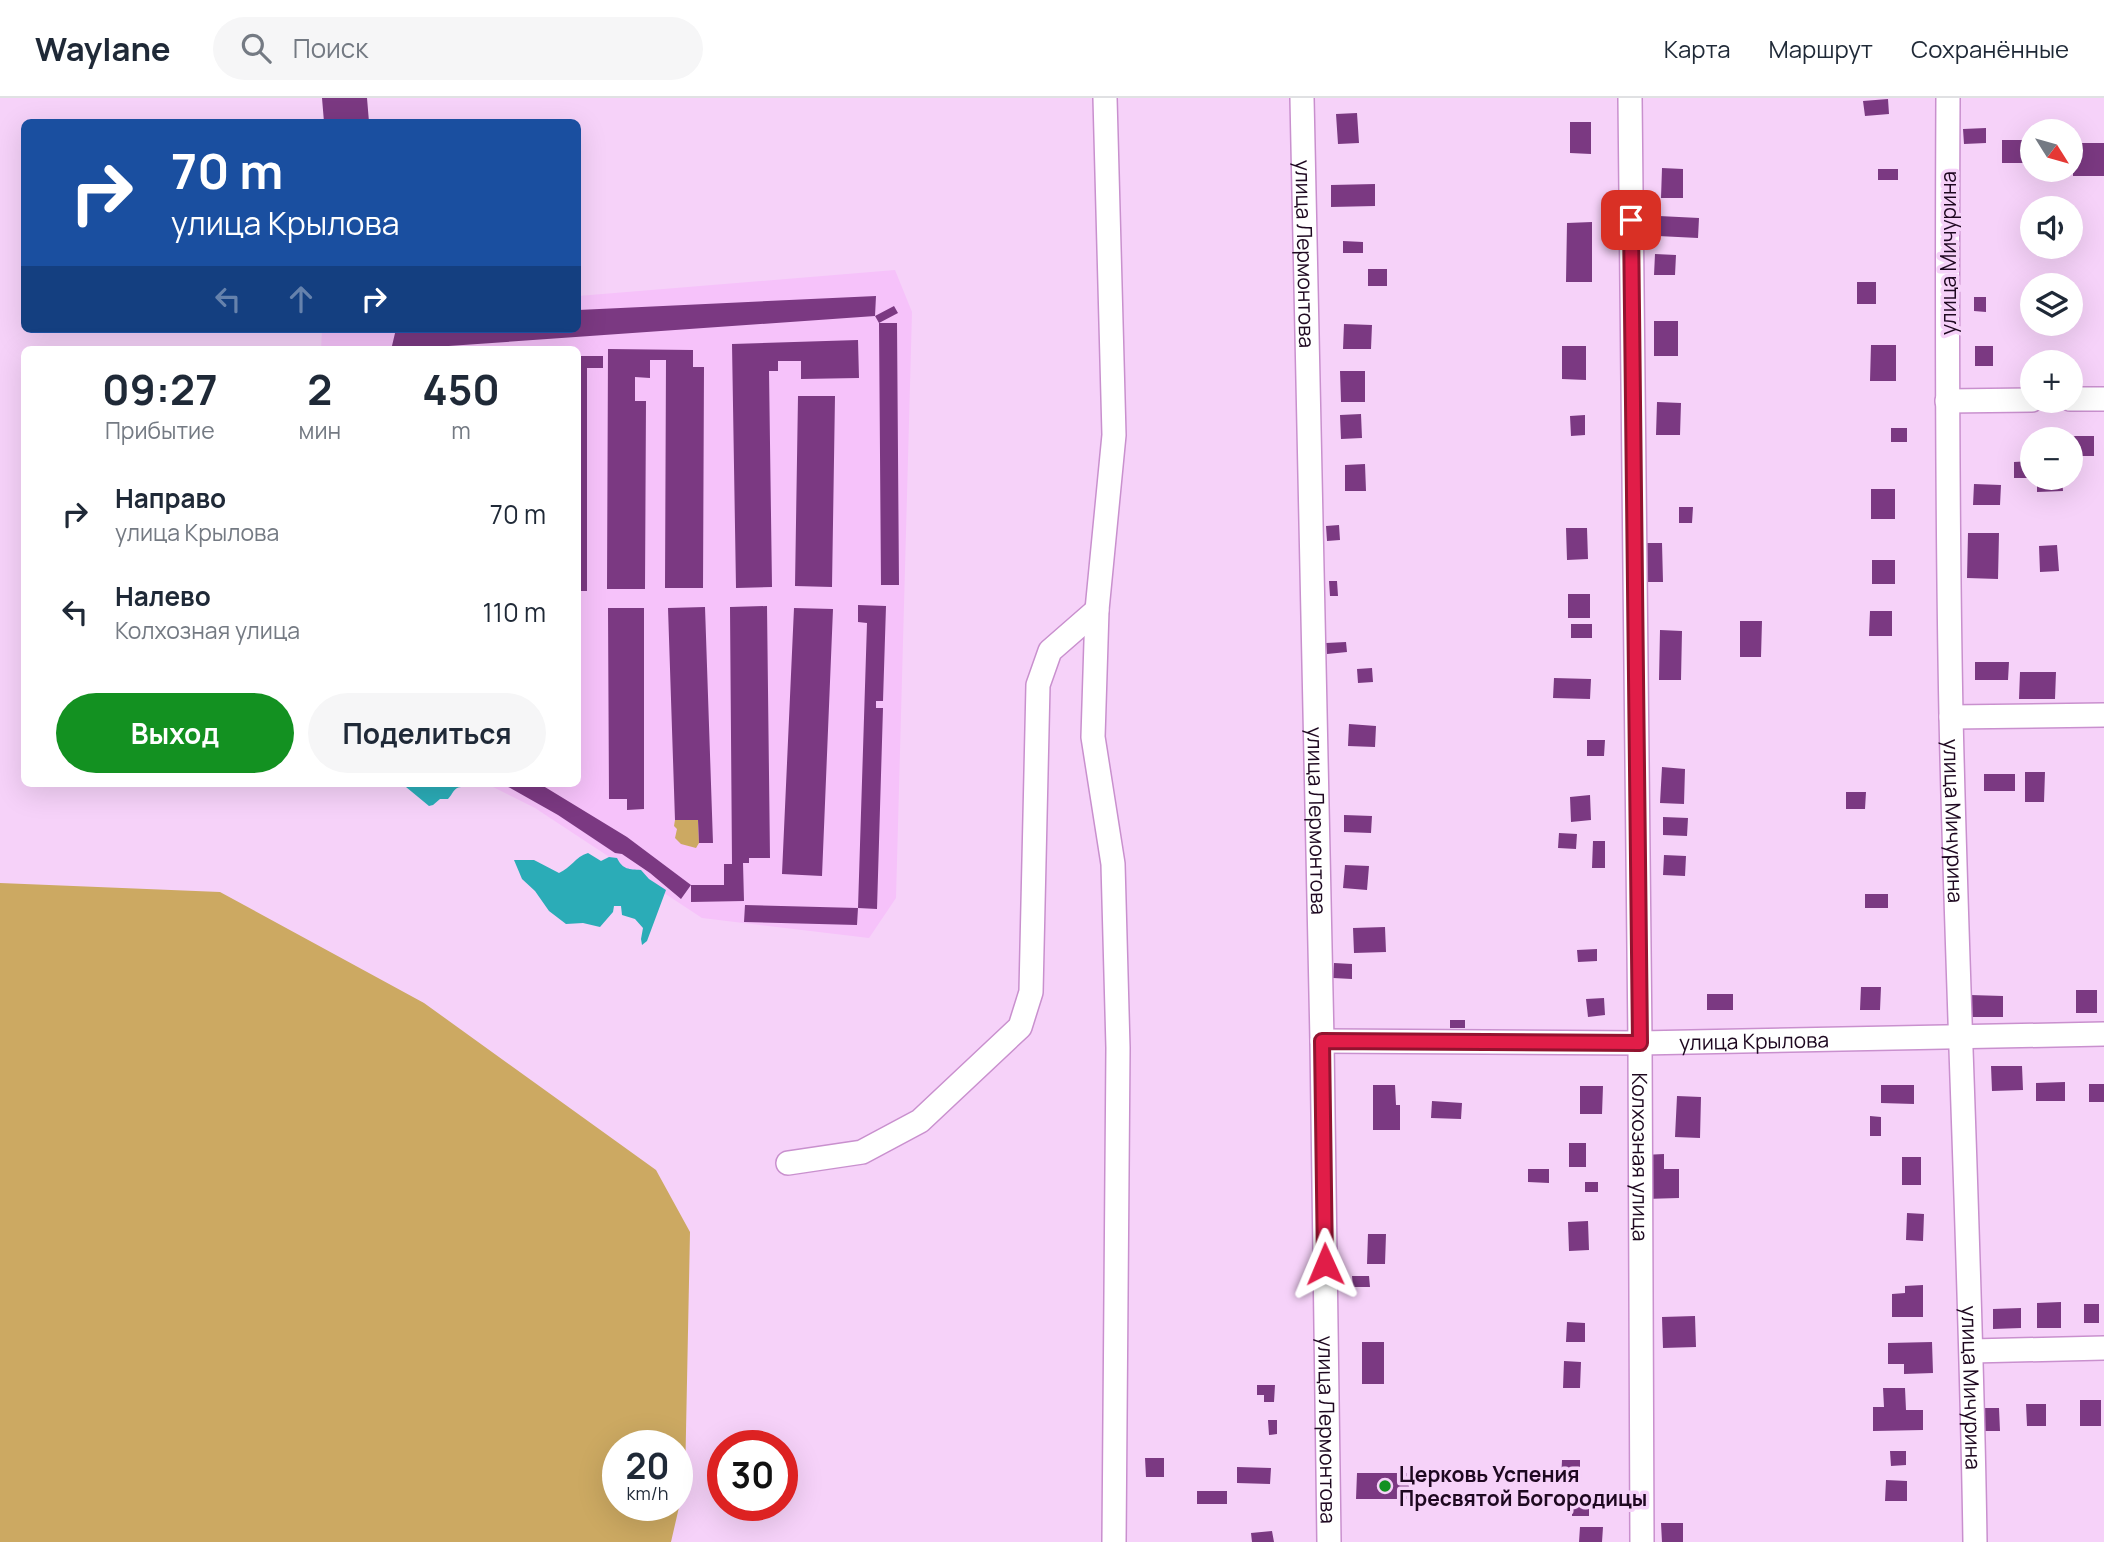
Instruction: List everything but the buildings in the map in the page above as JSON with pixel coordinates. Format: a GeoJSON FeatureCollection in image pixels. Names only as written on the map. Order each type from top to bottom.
{"type":"FeatureCollection","features":[{"type":"Feature","properties":{"kind":"street"},"geometry":{"type":"LineString","coordinates":[[1105,98],[1114,435],[1097,610],[1093,737],[1113,864],[1118,1048],[1114,1542]]}},
{"type":"Feature","properties":{"kind":"street","name":"улица Лермонтова"},"geometry":{"type":"LineString","coordinates":[[1302,98],[1322,1041],[1329,1542]]}},
{"type":"Feature","properties":{"kind":"street","name":"Колхозная улица"},"geometry":{"type":"LineString","coordinates":[[1630,98],[1640,1043],[1642,1542]]}},
{"type":"Feature","properties":{"kind":"street","name":"улица Мичурина"},"geometry":{"type":"LineString","coordinates":[[1948,98],[1947,401],[1951,717],[1972,1351],[1975,1542]]}},
{"type":"Feature","properties":{"kind":"street"},"geometry":{"type":"LineString","coordinates":[[2083,399],[2104,399]]}},
{"type":"Feature","properties":{"kind":"street"},"geometry":{"type":"LineString","coordinates":[[1947,401],[2020,400]]}},
{"type":"Feature","properties":{"kind":"street"},"geometry":{"type":"LineString","coordinates":[[788,1163],[862,1152],[920,1121],[1020,1027],[1031,992],[1038,685],[1050,651],[1097,610]]}},
{"type":"Feature","properties":{"kind":"street"},"geometry":{"type":"LineString","coordinates":[[1951,717],[2104,715]]}},
{"type":"Feature","properties":{"kind":"street","name":"улица Крылова"},"geometry":{"type":"LineString","coordinates":[[1322,1041],[1640,1043],[2104,1034]]}},
{"type":"Feature","properties":{"kind":"street"},"geometry":{"type":"LineString","coordinates":[[1972,1351],[2104,1348]]}},
{"type":"Feature","properties":{"kind":"shaded area"},"geometry":{"type":"Polygon","coordinates":[[[895,270],[912,312],[896,898],[869,938],[702,918],[535,808],[493,787],[581,787],[581,346],[321,346],[322,333],[581,333],[581,296],[895,270]]]}},
{"type":"Feature","properties":{"kind":"shaded area"},"geometry":{"type":"Polygon","coordinates":[[[406,787],[461,787],[448,799],[440,799],[429,806],[406,787]]]}},
{"type":"Feature","properties":{"kind":"shaded area"},"geometry":{"type":"Polygon","coordinates":[[[675,820],[698,820],[699,843],[696,848],[681,844],[675,838],[675,820]]]}},
{"type":"Feature","properties":{"kind":"shaded area"},"geometry":{"type":"Polygon","coordinates":[[[588,853],[601,861],[609,857],[617,858],[624,867],[641,870],[666,890],[647,941],[642,945],[643,928],[635,919],[622,915],[621,906],[614,906],[613,912],[600,927],[583,923],[566,924],[549,911],[535,891],[522,879],[514,860],[534,860],[559,873],[588,853]]]}},
{"type":"Feature","properties":{"kind":"shaded area"},"geometry":{"type":"Polygon","coordinates":[[[0,883],[220,892],[424,1003],[656,1170],[690,1232],[686,1430],[602,1430],[602,1521],[676,1521],[671,1542],[0,1542],[0,883]]]}},
{"type":"Feature","properties":{"kind":"place","name":"Церковь Успения Пресвятой Богородицы"},"geometry":{"type":"Point","coordinates":[1385,1486]}},
{"type":"Feature","properties":{"kind":"route"},"geometry":{"type":"LineString","coordinates":[[1325,1264],[1322,1041],[1640,1043],[1631,220]]}}]}
